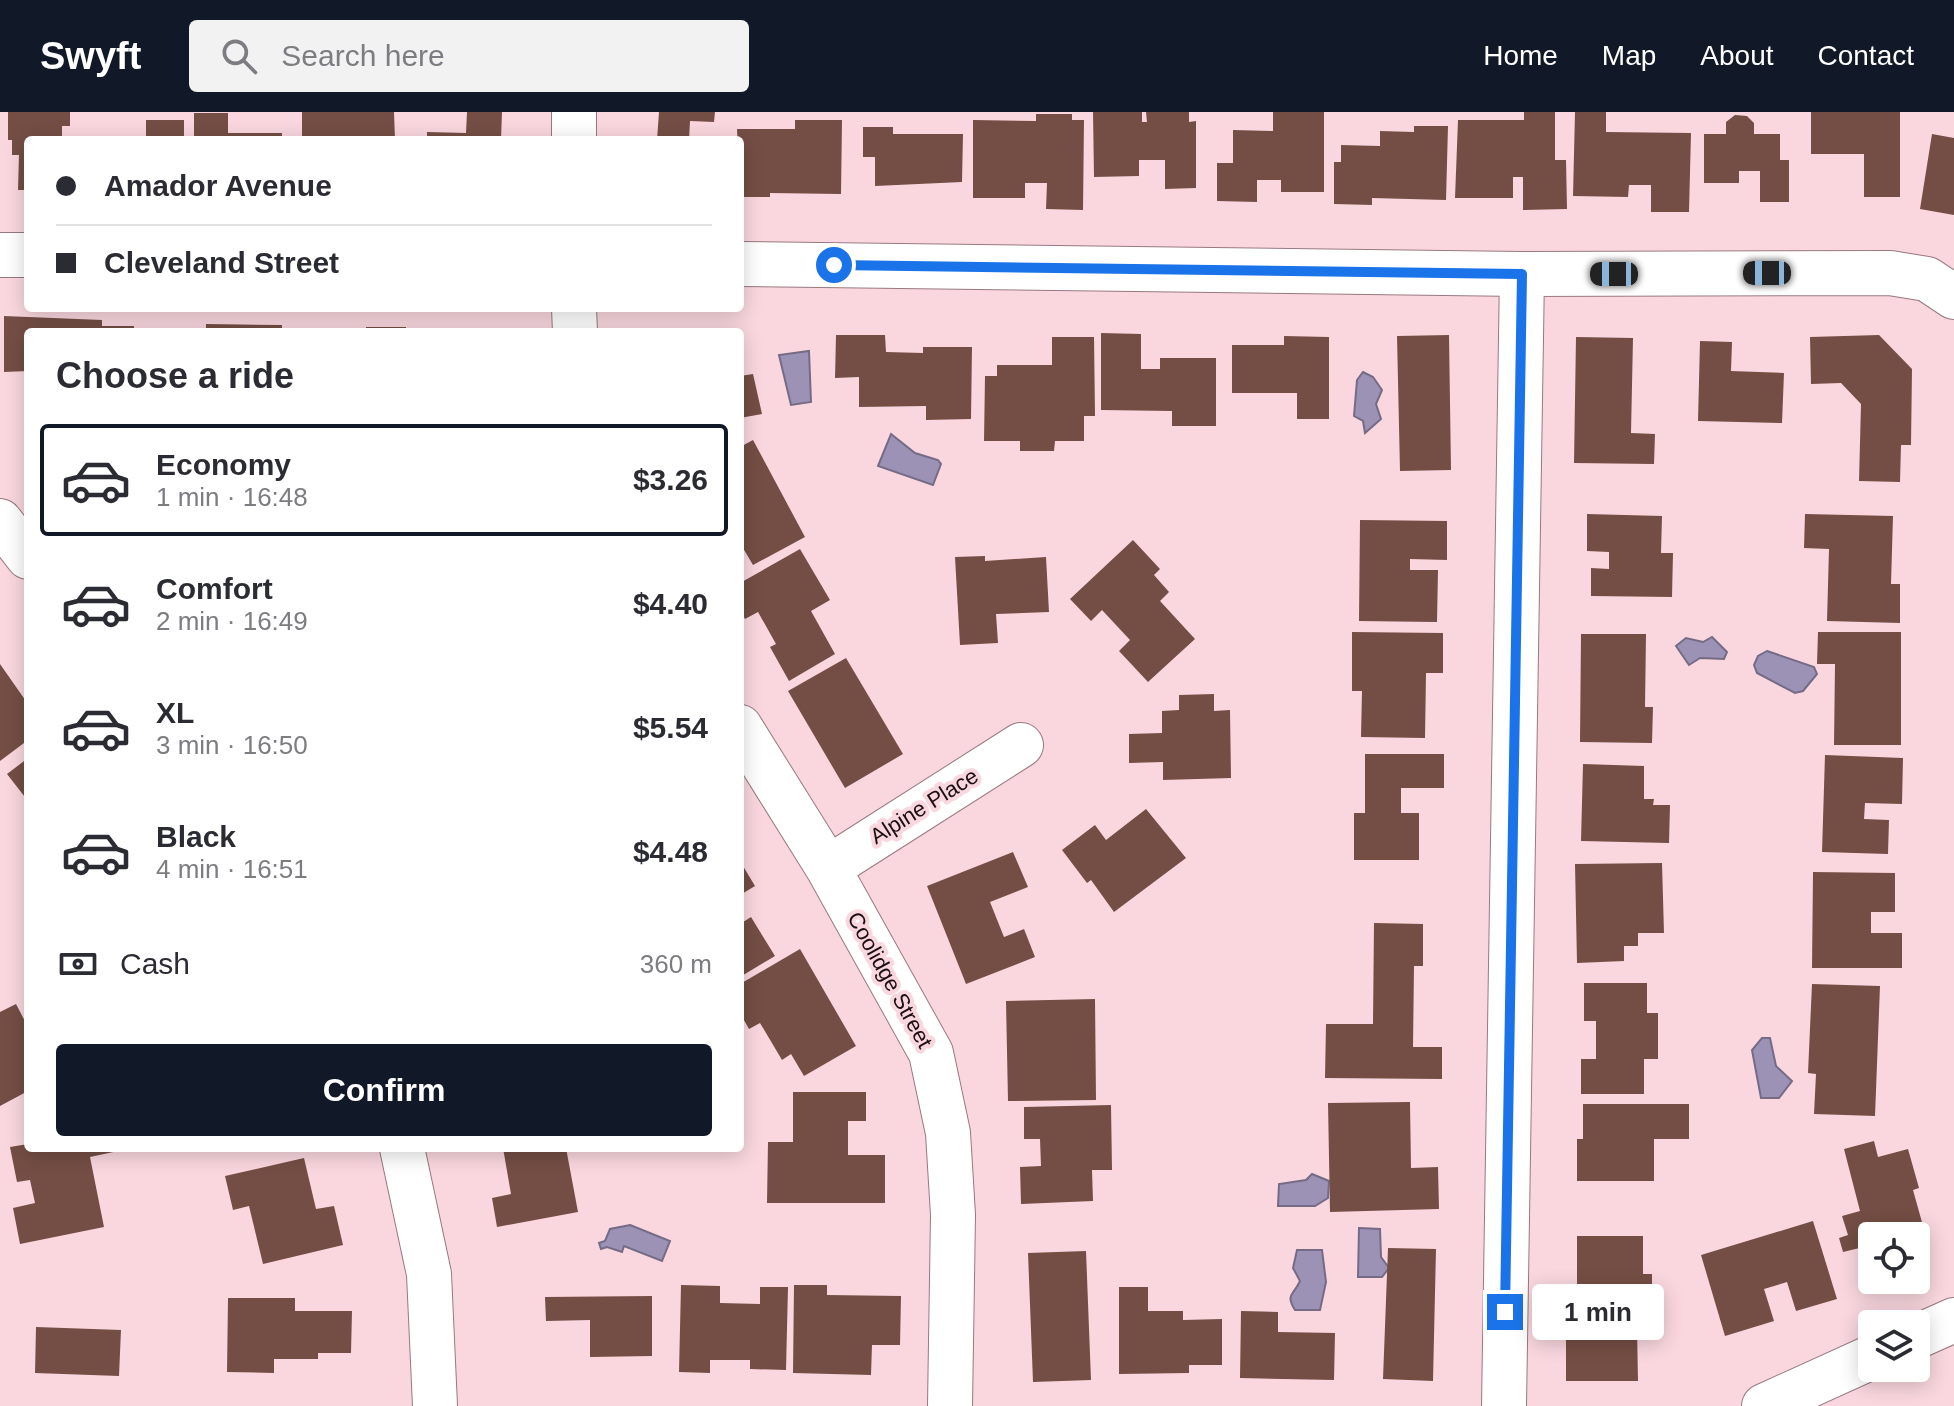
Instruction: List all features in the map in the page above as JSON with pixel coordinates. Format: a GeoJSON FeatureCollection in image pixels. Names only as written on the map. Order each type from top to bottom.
{"type":"FeatureCollection","features":[{"type":"Feature","properties":{"kind":"street"},"geometry":{"type":"LineString","coordinates":[[574,112],[574,136]]}},
{"type":"Feature","properties":{"kind":"street"},"geometry":{"type":"LineString","coordinates":[[0,255],[24,255]]}},
{"type":"Feature","properties":{"kind":"street"},"geometry":{"type":"LineString","coordinates":[[744,264],[1522,274],[1890,273],[1927,279],[1954,297]]}},
{"type":"Feature","properties":{"kind":"street"},"geometry":{"type":"LineString","coordinates":[[1504,1406],[1522,274]]}},
{"type":"Feature","properties":{"kind":"street"},"geometry":{"type":"LineString","coordinates":[[0,521],[24,552]]}},
{"type":"Feature","properties":{"kind":"street","name":"Coolidge Street"},"geometry":{"type":"LineString","coordinates":[[744,733],[828,868],[931,1053],[948,1133],[953,1215],[950,1406]]}},
{"type":"Feature","properties":{"kind":"street","name":"Alpine Place"},"geometry":{"type":"LineString","coordinates":[[828,868],[1021,745]]}},
{"type":"Feature","properties":{"kind":"street"},"geometry":{"type":"LineString","coordinates":[[403,1152],[429,1274],[435,1406]]}},
{"type":"Feature","properties":{"kind":"street"},"geometry":{"type":"LineString","coordinates":[[1930,1331],[1954,1320]]}},
{"type":"Feature","properties":{"kind":"street"},"geometry":{"type":"LineString","coordinates":[[1764,1406],[1858,1363]]}},
{"type":"Feature","properties":{"kind":"shaded area"},"geometry":{"type":"Polygon","coordinates":[[[809,351],[811,402],[791,405],[779,355],[809,351]]]}},
{"type":"Feature","properties":{"kind":"shaded area"},"geometry":{"type":"Polygon","coordinates":[[[1363,372],[1373,377],[1382,390],[1376,404],[1381,419],[1365,433],[1363,421],[1354,416],[1357,380],[1363,372]]]}},
{"type":"Feature","properties":{"kind":"shaded area"},"geometry":{"type":"Polygon","coordinates":[[[891,434],[915,453],[938,460],[941,464],[933,485],[878,466],[891,434]]]}},
{"type":"Feature","properties":{"kind":"shaded area"},"geometry":{"type":"Polygon","coordinates":[[[1712,637],[1727,652],[1724,659],[1700,658],[1689,665],[1676,646],[1686,638],[1703,642],[1712,637]]]}},
{"type":"Feature","properties":{"kind":"shaded area"},"geometry":{"type":"Polygon","coordinates":[[[1767,651],[1814,667],[1817,674],[1803,691],[1795,693],[1757,673],[1754,665],[1758,656],[1767,651]]]}},
{"type":"Feature","properties":{"kind":"shaded area"},"geometry":{"type":"Polygon","coordinates":[[[1762,1038],[1770,1038],[1776,1066],[1792,1081],[1779,1098],[1761,1098],[1752,1050],[1762,1038]]]}},
{"type":"Feature","properties":{"kind":"shaded area"},"geometry":{"type":"Polygon","coordinates":[[[1312,1174],[1329,1181],[1328,1198],[1315,1206],[1278,1206],[1279,1184],[1306,1180],[1312,1174]]]}},
{"type":"Feature","properties":{"kind":"shaded area"},"geometry":{"type":"Polygon","coordinates":[[[630,1225],[670,1241],[662,1261],[624,1246],[622,1252],[607,1247],[601,1249],[599,1243],[605,1241],[610,1229],[630,1225]]]}},
{"type":"Feature","properties":{"kind":"shaded area"},"geometry":{"type":"Polygon","coordinates":[[[1359,1228],[1380,1229],[1381,1257],[1389,1268],[1382,1277],[1358,1277],[1359,1228]]]}},
{"type":"Feature","properties":{"kind":"shaded area"},"geometry":{"type":"Polygon","coordinates":[[[1297,1250],[1322,1250],[1326,1282],[1320,1310],[1295,1310],[1292,1305],[1292,1295],[1300,1281],[1293,1268],[1297,1250]]]}},
{"type":"Feature","properties":{"kind":"building"},"geometry":{"type":"Polygon","coordinates":[[[8,112],[70,112],[70,126],[62,126],[62,136],[24,136],[24,190],[18,190],[19,155],[12,155],[12,140],[8,140],[8,112]]]}},
{"type":"Feature","properties":{"kind":"building"},"geometry":{"type":"Polygon","coordinates":[[[302,112],[394,112],[395,136],[302,136],[302,112]]]}},
{"type":"Feature","properties":{"kind":"building"},"geometry":{"type":"Polygon","coordinates":[[[467,112],[502,112],[501,136],[427,136],[427,132],[466,133],[467,112]]]}},
{"type":"Feature","properties":{"kind":"building"},"geometry":{"type":"Polygon","coordinates":[[[659,112],[715,112],[714,122],[690,121],[689,136],[657,136],[659,112]]]}},
{"type":"Feature","properties":{"kind":"building"},"geometry":{"type":"Polygon","coordinates":[[[1093,112],[1142,112],[1142,122],[1147,122],[1146,112],[1189,112],[1189,122],[1196,121],[1196,188],[1165,189],[1165,160],[1139,160],[1139,176],[1094,177],[1093,112]]]}},
{"type":"Feature","properties":{"kind":"building"},"geometry":{"type":"Polygon","coordinates":[[[1273,112],[1324,112],[1324,192],[1281,192],[1281,180],[1257,180],[1257,202],[1217,201],[1217,163],[1233,163],[1233,130],[1273,131],[1273,112]]]}},
{"type":"Feature","properties":{"kind":"building"},"geometry":{"type":"Polygon","coordinates":[[[1524,112],[1555,112],[1555,160],[1566,160],[1567,209],[1523,210],[1523,177],[1513,177],[1513,198],[1455,198],[1458,120],[1524,120],[1524,112]]]}},
{"type":"Feature","properties":{"kind":"building"},"geometry":{"type":"Polygon","coordinates":[[[1575,112],[1606,112],[1606,132],[1691,133],[1689,212],[1651,212],[1651,185],[1629,185],[1628,197],[1573,196],[1575,112]]]}},
{"type":"Feature","properties":{"kind":"building"},"geometry":{"type":"Polygon","coordinates":[[[1811,112],[1900,112],[1900,197],[1864,197],[1864,154],[1811,154],[1811,112]]]}},
{"type":"Feature","properties":{"kind":"building"},"geometry":{"type":"Polygon","coordinates":[[[194,113],[228,113],[228,133],[282,133],[282,136],[194,136],[194,113]]]}},
{"type":"Feature","properties":{"kind":"building"},"geometry":{"type":"Polygon","coordinates":[[[1036,114],[1072,114],[1072,120],[1084,120],[1083,210],[1046,209],[1047,183],[1025,183],[1025,198],[973,198],[973,120],[1036,121],[1036,114]]]}},
{"type":"Feature","properties":{"kind":"building"},"geometry":{"type":"Polygon","coordinates":[[[1735,115],[1747,116],[1754,123],[1754,134],[1780,134],[1780,160],[1789,160],[1789,202],[1760,202],[1760,171],[1739,171],[1739,183],[1704,183],[1704,134],[1726,134],[1726,122],[1735,115]]]}},
{"type":"Feature","properties":{"kind":"building"},"geometry":{"type":"Polygon","coordinates":[[[146,120],[184,120],[184,136],[146,136],[146,120]]]}},
{"type":"Feature","properties":{"kind":"building"},"geometry":{"type":"Polygon","coordinates":[[[795,120],[842,120],[841,194],[770,193],[770,197],[744,197],[744,136],[737,136],[737,129],[795,129],[795,120]]]}},
{"type":"Feature","properties":{"kind":"building"},"geometry":{"type":"Polygon","coordinates":[[[1414,126],[1448,126],[1446,200],[1372,198],[1372,205],[1334,204],[1334,162],[1341,162],[1341,145],[1380,146],[1380,131],[1414,132],[1414,126]]]}},
{"type":"Feature","properties":{"kind":"building"},"geometry":{"type":"Polygon","coordinates":[[[863,127],[893,127],[893,134],[963,134],[962,182],[875,186],[875,157],[863,157],[863,127]]]}},
{"type":"Feature","properties":{"kind":"building"},"geometry":{"type":"Polygon","coordinates":[[[1932,134],[1954,138],[1954,215],[1920,209],[1932,134]]]}},
{"type":"Feature","properties":{"kind":"building"},"geometry":{"type":"Polygon","coordinates":[[[4,316],[102,320],[102,326],[134,326],[24,328],[24,371],[4,372],[4,316]]]}},
{"type":"Feature","properties":{"kind":"building"},"geometry":{"type":"Polygon","coordinates":[[[206,324],[282,325],[282,328],[206,328],[206,324]]]}},
{"type":"Feature","properties":{"kind":"building"},"geometry":{"type":"Polygon","coordinates":[[[1101,333],[1141,334],[1141,369],[1160,369],[1160,358],[1216,358],[1216,426],[1172,426],[1172,411],[1101,410],[1101,333]]]}},
{"type":"Feature","properties":{"kind":"building"},"geometry":{"type":"Polygon","coordinates":[[[836,335],[885,335],[886,352],[923,353],[923,347],[972,347],[971,419],[926,420],[926,406],[859,407],[859,377],[835,378],[836,335]]]}},
{"type":"Feature","properties":{"kind":"building"},"geometry":{"type":"Polygon","coordinates":[[[1449,335],[1451,470],[1400,471],[1397,336],[1449,335]]]}},
{"type":"Feature","properties":{"kind":"building"},"geometry":{"type":"Polygon","coordinates":[[[1879,335],[1912,369],[1911,445],[1901,445],[1900,482],[1859,481],[1861,404],[1841,383],[1811,384],[1810,337],[1879,335]]]}},
{"type":"Feature","properties":{"kind":"building"},"geometry":{"type":"Polygon","coordinates":[[[1284,336],[1329,337],[1329,419],[1297,419],[1297,393],[1232,393],[1232,345],[1284,345],[1284,336]]]}},
{"type":"Feature","properties":{"kind":"building"},"geometry":{"type":"Polygon","coordinates":[[[1052,337],[1094,337],[1095,416],[1084,416],[1084,441],[1055,441],[1054,451],[1020,451],[1020,441],[984,441],[985,376],[997,376],[997,365],[1052,365],[1052,337]]]}},
{"type":"Feature","properties":{"kind":"building"},"geometry":{"type":"Polygon","coordinates":[[[1576,337],[1633,338],[1631,433],[1655,434],[1654,464],[1574,463],[1576,337]]]}},
{"type":"Feature","properties":{"kind":"building"},"geometry":{"type":"Polygon","coordinates":[[[1700,341],[1732,342],[1731,371],[1784,373],[1782,423],[1698,421],[1700,341]]]}},
{"type":"Feature","properties":{"kind":"building"},"geometry":{"type":"Polygon","coordinates":[[[753,374],[762,414],[744,417],[744,375],[753,374]]]}},
{"type":"Feature","properties":{"kind":"building"},"geometry":{"type":"Polygon","coordinates":[[[753,440],[805,537],[753,565],[744,550],[744,445],[753,440]]]}},
{"type":"Feature","properties":{"kind":"building"},"geometry":{"type":"Polygon","coordinates":[[[1587,514],[1662,516],[1661,553],[1673,553],[1672,597],[1591,596],[1591,568],[1609,569],[1609,552],[1587,551],[1587,514]]]}},
{"type":"Feature","properties":{"kind":"building"},"geometry":{"type":"Polygon","coordinates":[[[1805,514],[1893,516],[1891,584],[1900,584],[1900,623],[1827,621],[1829,549],[1804,548],[1805,514]]]}},
{"type":"Feature","properties":{"kind":"building"},"geometry":{"type":"Polygon","coordinates":[[[1360,520],[1447,521],[1447,560],[1410,559],[1410,570],[1438,570],[1437,622],[1359,621],[1360,520]]]}},
{"type":"Feature","properties":{"kind":"building"},"geometry":{"type":"Polygon","coordinates":[[[1133,540],[1160,569],[1154,575],[1169,592],[1160,601],[1195,639],[1148,682],[1119,651],[1130,640],[1102,610],[1091,621],[1070,599],[1133,540]]]}},
{"type":"Feature","properties":{"kind":"building"},"geometry":{"type":"Polygon","coordinates":[[[800,549],[830,600],[811,611],[835,654],[789,681],[770,647],[776,644],[758,612],[744,617],[744,581],[800,549]]]}},
{"type":"Feature","properties":{"kind":"building"},"geometry":{"type":"Polygon","coordinates":[[[985,556],[985,561],[1046,557],[1049,612],[996,614],[998,643],[960,645],[955,557],[985,556]]]}},
{"type":"Feature","properties":{"kind":"building"},"geometry":{"type":"Polygon","coordinates":[[[1352,632],[1443,633],[1443,673],[1426,673],[1425,738],[1361,737],[1362,691],[1352,691],[1352,632]]]}},
{"type":"Feature","properties":{"kind":"building"},"geometry":{"type":"Polygon","coordinates":[[[1818,632],[1901,632],[1901,745],[1834,745],[1835,664],[1817,664],[1818,632]]]}},
{"type":"Feature","properties":{"kind":"building"},"geometry":{"type":"Polygon","coordinates":[[[1581,634],[1646,634],[1645,707],[1653,707],[1652,743],[1580,742],[1581,634]]]}},
{"type":"Feature","properties":{"kind":"building"},"geometry":{"type":"Polygon","coordinates":[[[846,658],[903,754],[845,788],[788,691],[846,658]]]}},
{"type":"Feature","properties":{"kind":"building"},"geometry":{"type":"Polygon","coordinates":[[[0,664],[24,698],[24,743],[0,761],[0,664]]]}},
{"type":"Feature","properties":{"kind":"building"},"geometry":{"type":"Polygon","coordinates":[[[1214,694],[1214,711],[1230,710],[1231,778],[1163,780],[1163,762],[1129,763],[1129,734],[1162,733],[1162,711],[1179,710],[1179,695],[1214,694]]]}},
{"type":"Feature","properties":{"kind":"building"},"geometry":{"type":"Polygon","coordinates":[[[1365,754],[1444,754],[1444,788],[1401,788],[1401,813],[1419,813],[1419,860],[1354,860],[1354,813],[1365,813],[1365,754]]]}},
{"type":"Feature","properties":{"kind":"building"},"geometry":{"type":"Polygon","coordinates":[[[1825,755],[1903,758],[1902,804],[1865,803],[1864,819],[1889,820],[1888,854],[1822,852],[1825,755]]]}},
{"type":"Feature","properties":{"kind":"building"},"geometry":{"type":"Polygon","coordinates":[[[24,761],[24,796],[7,774],[24,761]]]}},
{"type":"Feature","properties":{"kind":"building"},"geometry":{"type":"Polygon","coordinates":[[[1583,764],[1644,766],[1644,799],[1654,799],[1653,805],[1670,805],[1669,843],[1581,841],[1583,764]]]}},
{"type":"Feature","properties":{"kind":"building"},"geometry":{"type":"Polygon","coordinates":[[[1146,809],[1186,858],[1114,912],[1091,880],[1087,883],[1062,850],[1095,825],[1106,840],[1146,809]]]}},
{"type":"Feature","properties":{"kind":"building"},"geometry":{"type":"Polygon","coordinates":[[[1013,852],[1028,887],[990,902],[1004,937],[1024,929],[1035,957],[966,984],[927,886],[1013,852]]]}},
{"type":"Feature","properties":{"kind":"building"},"geometry":{"type":"Polygon","coordinates":[[[1662,863],[1664,933],[1638,933],[1638,946],[1624,946],[1624,961],[1577,963],[1575,864],[1662,863]]]}},
{"type":"Feature","properties":{"kind":"building"},"geometry":{"type":"Polygon","coordinates":[[[744,868],[755,886],[744,893],[744,868]]]}},
{"type":"Feature","properties":{"kind":"building"},"geometry":{"type":"Polygon","coordinates":[[[1813,872],[1895,873],[1895,912],[1871,912],[1871,933],[1902,933],[1902,968],[1812,968],[1813,872]]]}},
{"type":"Feature","properties":{"kind":"building"},"geometry":{"type":"Polygon","coordinates":[[[751,917],[775,956],[744,975],[744,921],[751,917]]]}},
{"type":"Feature","properties":{"kind":"building"},"geometry":{"type":"Polygon","coordinates":[[[1374,923],[1423,924],[1423,966],[1414,966],[1413,1047],[1442,1047],[1442,1079],[1325,1078],[1326,1024],[1373,1024],[1374,923]]]}},
{"type":"Feature","properties":{"kind":"building"},"geometry":{"type":"Polygon","coordinates":[[[800,949],[856,1046],[804,1076],[791,1054],[782,1060],[760,1023],[749,1029],[744,1020],[744,982],[800,949]]]}},
{"type":"Feature","properties":{"kind":"building"},"geometry":{"type":"Polygon","coordinates":[[[1584,983],[1647,983],[1647,1013],[1658,1013],[1658,1059],[1644,1059],[1644,1094],[1581,1094],[1581,1059],[1596,1059],[1596,1021],[1584,1021],[1584,983]]]}},
{"type":"Feature","properties":{"kind":"building"},"geometry":{"type":"Polygon","coordinates":[[[1812,984],[1880,986],[1875,1116],[1814,1114],[1816,1074],[1808,1073],[1812,984]]]}},
{"type":"Feature","properties":{"kind":"building"},"geometry":{"type":"Polygon","coordinates":[[[1095,999],[1096,1100],[1008,1101],[1006,1001],[1095,999]]]}},
{"type":"Feature","properties":{"kind":"building"},"geometry":{"type":"Polygon","coordinates":[[[16,1004],[24,1019],[24,1093],[0,1106],[0,1012],[16,1004]]]}},
{"type":"Feature","properties":{"kind":"building"},"geometry":{"type":"Polygon","coordinates":[[[793,1092],[866,1092],[866,1121],[848,1121],[848,1155],[885,1155],[885,1203],[767,1203],[768,1142],[793,1142],[793,1092]]]}},
{"type":"Feature","properties":{"kind":"building"},"geometry":{"type":"Polygon","coordinates":[[[1410,1102],[1411,1168],[1438,1167],[1439,1209],[1330,1212],[1328,1103],[1410,1102]]]}},
{"type":"Feature","properties":{"kind":"building"},"geometry":{"type":"Polygon","coordinates":[[[1583,1104],[1689,1104],[1689,1139],[1654,1139],[1654,1181],[1577,1181],[1577,1139],[1583,1139],[1583,1104]]]}},
{"type":"Feature","properties":{"kind":"building"},"geometry":{"type":"Polygon","coordinates":[[[1111,1105],[1112,1170],[1092,1170],[1093,1201],[1021,1204],[1020,1167],[1041,1166],[1040,1139],[1024,1139],[1024,1107],[1111,1105]]]}},
{"type":"Feature","properties":{"kind":"building"},"geometry":{"type":"Polygon","coordinates":[[[1874,1141],[1878,1157],[1908,1149],[1919,1188],[1913,1190],[1922,1222],[1858,1222],[1858,1248],[1843,1252],[1839,1238],[1848,1235],[1842,1216],[1860,1211],[1844,1149],[1874,1141]]]}},
{"type":"Feature","properties":{"kind":"building"},"geometry":{"type":"Polygon","coordinates":[[[24,1145],[24,1152],[113,1152],[90,1157],[104,1227],[20,1244],[13,1208],[35,1203],[30,1180],[17,1182],[10,1147],[24,1145]]]}},
{"type":"Feature","properties":{"kind":"building"},"geometry":{"type":"Polygon","coordinates":[[[504,1152],[567,1152],[578,1212],[497,1227],[492,1198],[511,1194],[504,1152]]]}},
{"type":"Feature","properties":{"kind":"building"},"geometry":{"type":"Polygon","coordinates":[[[304,1158],[316,1209],[334,1206],[343,1245],[263,1264],[249,1206],[233,1210],[225,1176],[304,1158]]]}},
{"type":"Feature","properties":{"kind":"building"},"geometry":{"type":"Polygon","coordinates":[[[1813,1221],[1837,1299],[1796,1311],[1787,1282],[1764,1289],[1774,1321],[1725,1336],[1701,1255],[1813,1221]]]}},
{"type":"Feature","properties":{"kind":"building"},"geometry":{"type":"Polygon","coordinates":[[[1577,1236],[1643,1236],[1643,1274],[1652,1274],[1652,1309],[1632,1309],[1632,1327],[1637,1328],[1638,1381],[1566,1381],[1566,1325],[1577,1325],[1577,1236]]]}},
{"type":"Feature","properties":{"kind":"building"},"geometry":{"type":"Polygon","coordinates":[[[1388,1248],[1436,1249],[1433,1381],[1383,1379],[1388,1248]]]}},
{"type":"Feature","properties":{"kind":"building"},"geometry":{"type":"Polygon","coordinates":[[[1086,1251],[1091,1380],[1033,1382],[1028,1253],[1086,1251]]]}},
{"type":"Feature","properties":{"kind":"building"},"geometry":{"type":"Polygon","coordinates":[[[681,1285],[720,1286],[720,1303],[760,1304],[760,1287],[788,1287],[786,1370],[750,1369],[750,1360],[710,1360],[710,1373],[679,1372],[681,1285]]]}},
{"type":"Feature","properties":{"kind":"building"},"geometry":{"type":"Polygon","coordinates":[[[794,1285],[827,1285],[827,1295],[901,1296],[900,1345],[872,1345],[871,1375],[793,1373],[794,1285]]]}},
{"type":"Feature","properties":{"kind":"building"},"geometry":{"type":"Polygon","coordinates":[[[1119,1287],[1148,1287],[1148,1311],[1183,1311],[1183,1320],[1222,1319],[1222,1365],[1189,1365],[1189,1373],[1119,1374],[1119,1287]]]}},
{"type":"Feature","properties":{"kind":"building"},"geometry":{"type":"Polygon","coordinates":[[[652,1296],[652,1356],[590,1357],[590,1320],[546,1321],[545,1297],[652,1296]]]}},
{"type":"Feature","properties":{"kind":"building"},"geometry":{"type":"Polygon","coordinates":[[[228,1298],[295,1298],[295,1311],[352,1311],[351,1353],[318,1353],[318,1359],[274,1359],[274,1373],[227,1372],[228,1298]]]}},
{"type":"Feature","properties":{"kind":"building"},"geometry":{"type":"Polygon","coordinates":[[[1241,1311],[1278,1312],[1278,1332],[1335,1333],[1334,1380],[1240,1378],[1241,1311]]]}},
{"type":"Feature","properties":{"kind":"building"},"geometry":{"type":"Polygon","coordinates":[[[36,1327],[121,1330],[119,1376],[35,1373],[36,1327]]]}},
{"type":"Feature","properties":{"kind":"route"},"geometry":{"type":"LineString","coordinates":[[834,265],[1522,274],[1505,1312]]}}]}
